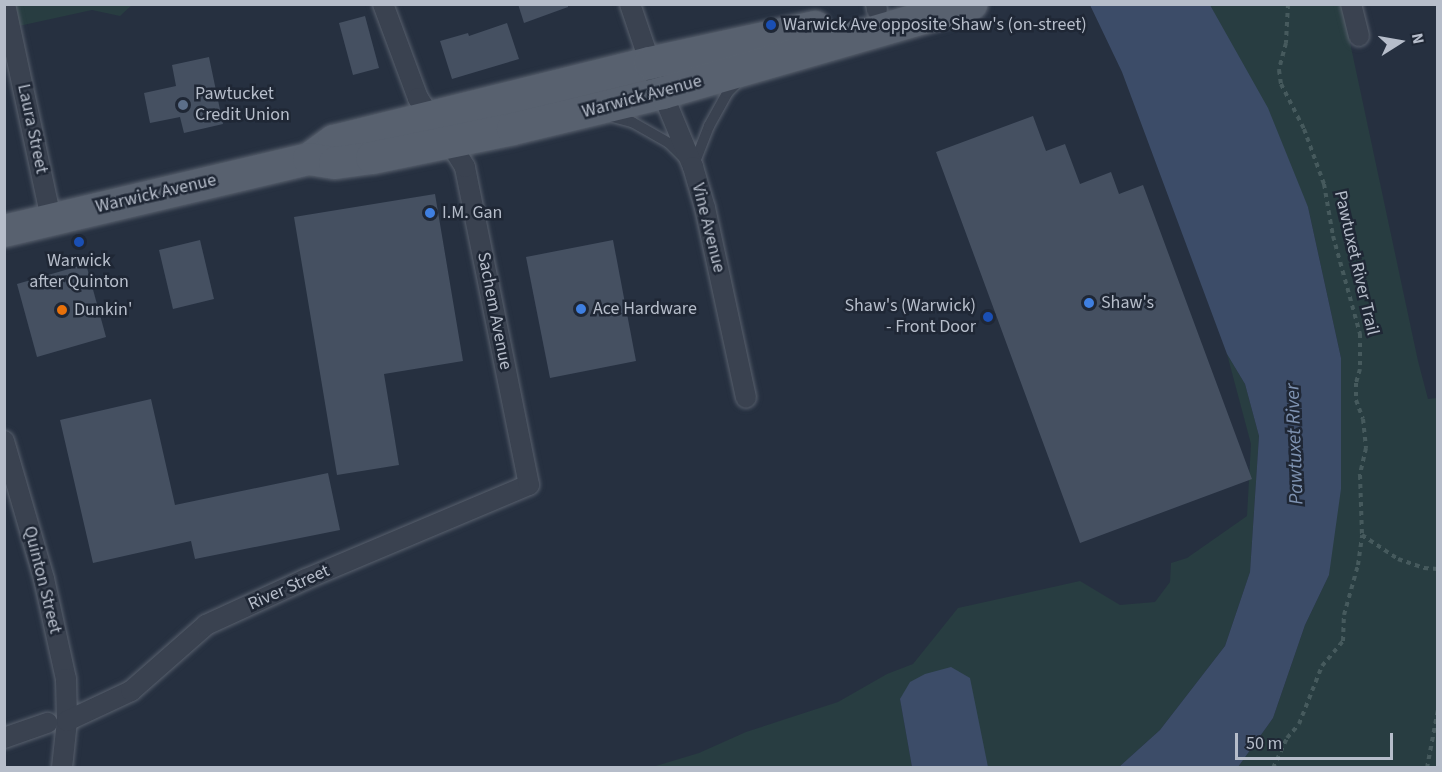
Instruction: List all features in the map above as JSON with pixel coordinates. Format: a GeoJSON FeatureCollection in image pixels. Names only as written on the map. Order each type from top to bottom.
{"type":"FeatureCollection","features":[{"type":"Feature","properties":{"kind":"main road","name":"Warwick Avenue"},"geometry":{"type":"LineString","coordinates":[[440,130],[589,111],[663,93],[971,4]]}},
{"type":"Feature","properties":{"kind":"main road","name":"Warwick Avenue"},"geometry":{"type":"LineString","coordinates":[[4,231],[51,218],[309,159],[335,162],[372,158],[440,130],[650,63],[784,34],[885,6]]}},
{"type":"Feature","properties":{"kind":"street","name":"Laura Street"},"geometry":{"type":"LineString","coordinates":[[5,4],[51,218]]}},
{"type":"Feature","properties":{"kind":"street","name":"Sachem Avenue"},"geometry":{"type":"LineString","coordinates":[[383,4],[418,98],[465,167],[529,485]]}},
{"type":"Feature","properties":{"kind":"street","name":"Vine Avenue"},"geometry":{"type":"LineString","coordinates":[[630,4],[650,63],[693,167],[705,208],[746,398]]}},
{"type":"Feature","properties":{"kind":"street"},"geometry":{"type":"LineString","coordinates":[[1351,4],[1359,36]]}},
{"type":"Feature","properties":{"kind":"street","name":"Quinton Street"},"geometry":{"type":"LineString","coordinates":[[4,441],[44,579],[66,679],[57,722],[62,768]]}},
{"type":"Feature","properties":{"kind":"street","name":"River Street"},"geometry":{"type":"LineString","coordinates":[[4,738],[57,722],[130,691],[206,625],[306,579],[529,485]]}},
{"type":"Feature","properties":{"kind":"lane"},"geometry":{"type":"LineString","coordinates":[[589,111],[632,122],[669,143],[693,167],[709,126],[727,93],[756,65]]}},
{"type":"Feature","properties":{"kind":"path","name":"Pawtuxet River Trail"},"geometry":{"type":"LineString","coordinates":[[1273,768],[1287,738],[1299,724],[1322,666],[1343,641],[1344,615],[1358,565],[1362,535],[1360,475],[1366,448],[1362,419],[1356,400],[1360,334],[1333,236],[1324,184],[1304,129],[1281,84],[1279,70],[1286,44],[1288,4]]}},
{"type":"Feature","properties":{"kind":"path"},"geometry":{"type":"LineString","coordinates":[[1362,535],[1398,559],[1424,568],[1437,569]]}},
{"type":"Feature","properties":{"kind":"path"},"geometry":{"type":"LineString","coordinates":[[1427,768],[1437,709]]}},
{"type":"Feature","properties":{"kind":"green space"},"geometry":{"type":"Polygon","coordinates":[[[5,5],[132,5],[120,16],[92,10],[5,29],[5,5]]]}},
{"type":"Feature","properties":{"kind":"green space"},"geometry":{"type":"Polygon","coordinates":[[[1210,5],[1342,5],[1418,361],[1428,399],[1437,398],[1437,767],[1238,767],[1273,718],[1305,625],[1329,575],[1341,410],[1341,358],[1308,207],[1210,5]]]}},
{"type":"Feature","properties":{"kind":"green space"},"geometry":{"type":"Polygon","coordinates":[[[1227,354],[1245,384],[1259,436],[1250,572],[1225,646],[1160,730],[1119,767],[988,767],[985,761],[900,699],[912,767],[649,768],[699,753],[746,732],[838,702],[887,674],[913,664],[958,608],[1080,581],[1120,605],[1155,602],[1170,582],[1171,563],[1187,558],[1247,516],[1251,444],[1227,354]]]}},
{"type":"Feature","properties":{"kind":"water","name":"Pawtuxet River"},"geometry":{"type":"Polygon","coordinates":[[[1090,5],[1210,5],[1268,108],[1308,207],[1341,358],[1341,489],[1329,575],[1305,625],[1273,718],[1238,767],[1119,767],[1160,730],[1225,646],[1250,572],[1259,436],[1245,384],[1227,354],[1122,72],[1090,5]]]}},
{"type":"Feature","properties":{"kind":"water"},"geometry":{"type":"Polygon","coordinates":[[[951,667],[970,678],[988,767],[912,767],[900,699],[910,682],[925,674],[951,667]]]}},
{"type":"Feature","properties":{"kind":"building"},"geometry":{"type":"Polygon","coordinates":[[[518,4],[568,4],[568,7],[524,23],[518,4]]]}},
{"type":"Feature","properties":{"kind":"building"},"geometry":{"type":"Polygon","coordinates":[[[365,16],[379,68],[353,75],[339,23],[365,16]]]}},
{"type":"Feature","properties":{"kind":"building"},"geometry":{"type":"Polygon","coordinates":[[[507,23],[519,59],[452,79],[440,41],[468,33],[469,36],[507,23]]]}},
{"type":"Feature","properties":{"kind":"building","name":"Pawtucket Credit Union"},"geometry":{"type":"Polygon","coordinates":[[[209,57],[223,124],[184,133],[180,117],[150,123],[144,93],[176,86],[172,65],[209,57]]]}},
{"type":"Feature","properties":{"kind":"building","name":"Shaw's"},"geometry":{"type":"Polygon","coordinates":[[[1033,116],[1046,151],[1065,144],[1080,184],[1111,172],[1119,194],[1143,185],[1252,479],[1080,543],[936,152],[1033,116]]]}},
{"type":"Feature","properties":{"kind":"building"},"geometry":{"type":"Polygon","coordinates":[[[435,194],[463,361],[384,374],[399,465],[337,475],[294,217],[435,194]]]}},
{"type":"Feature","properties":{"kind":"building"},"geometry":{"type":"Polygon","coordinates":[[[200,240],[214,299],[173,309],[159,250],[200,240]]]}},
{"type":"Feature","properties":{"kind":"building","name":"Ace Hardware"},"geometry":{"type":"Polygon","coordinates":[[[613,240],[636,361],[550,378],[526,257],[613,240]]]}},
{"type":"Feature","properties":{"kind":"building","name":"Dunkin'"},"geometry":{"type":"Polygon","coordinates":[[[86,264],[106,337],[37,357],[17,284],[86,264]]]}},
{"type":"Feature","properties":{"kind":"building"},"geometry":{"type":"Polygon","coordinates":[[[151,399],[175,505],[328,473],[340,530],[195,559],[191,541],[93,563],[60,420],[151,399]]]}},
{"type":"Feature","properties":{"kind":"place","name":"Warwick Ave opposite Shaw's (on-street)"},"geometry":{"type":"Point","coordinates":[771,25]}},
{"type":"Feature","properties":{"kind":"place","name":"Pawtucket Credit Union"},"geometry":{"type":"Point","coordinates":[183,105]}},
{"type":"Feature","properties":{"kind":"place","name":"I.M. Gan"},"geometry":{"type":"Point","coordinates":[430,213]}},
{"type":"Feature","properties":{"kind":"place","name":"Warwick after Quinton"},"geometry":{"type":"Point","coordinates":[79,242]}},
{"type":"Feature","properties":{"kind":"place","name":"Shaw's"},"geometry":{"type":"Point","coordinates":[1089,303]}},
{"type":"Feature","properties":{"kind":"place","name":"Ace Hardware"},"geometry":{"type":"Point","coordinates":[581,309]}},
{"type":"Feature","properties":{"kind":"place","name":"Dunkin'"},"geometry":{"type":"Point","coordinates":[62,310]}},
{"type":"Feature","properties":{"kind":"place","name":"Shaw's (Warwick) - Front Door"},"geometry":{"type":"Point","coordinates":[988,317]}}]}
